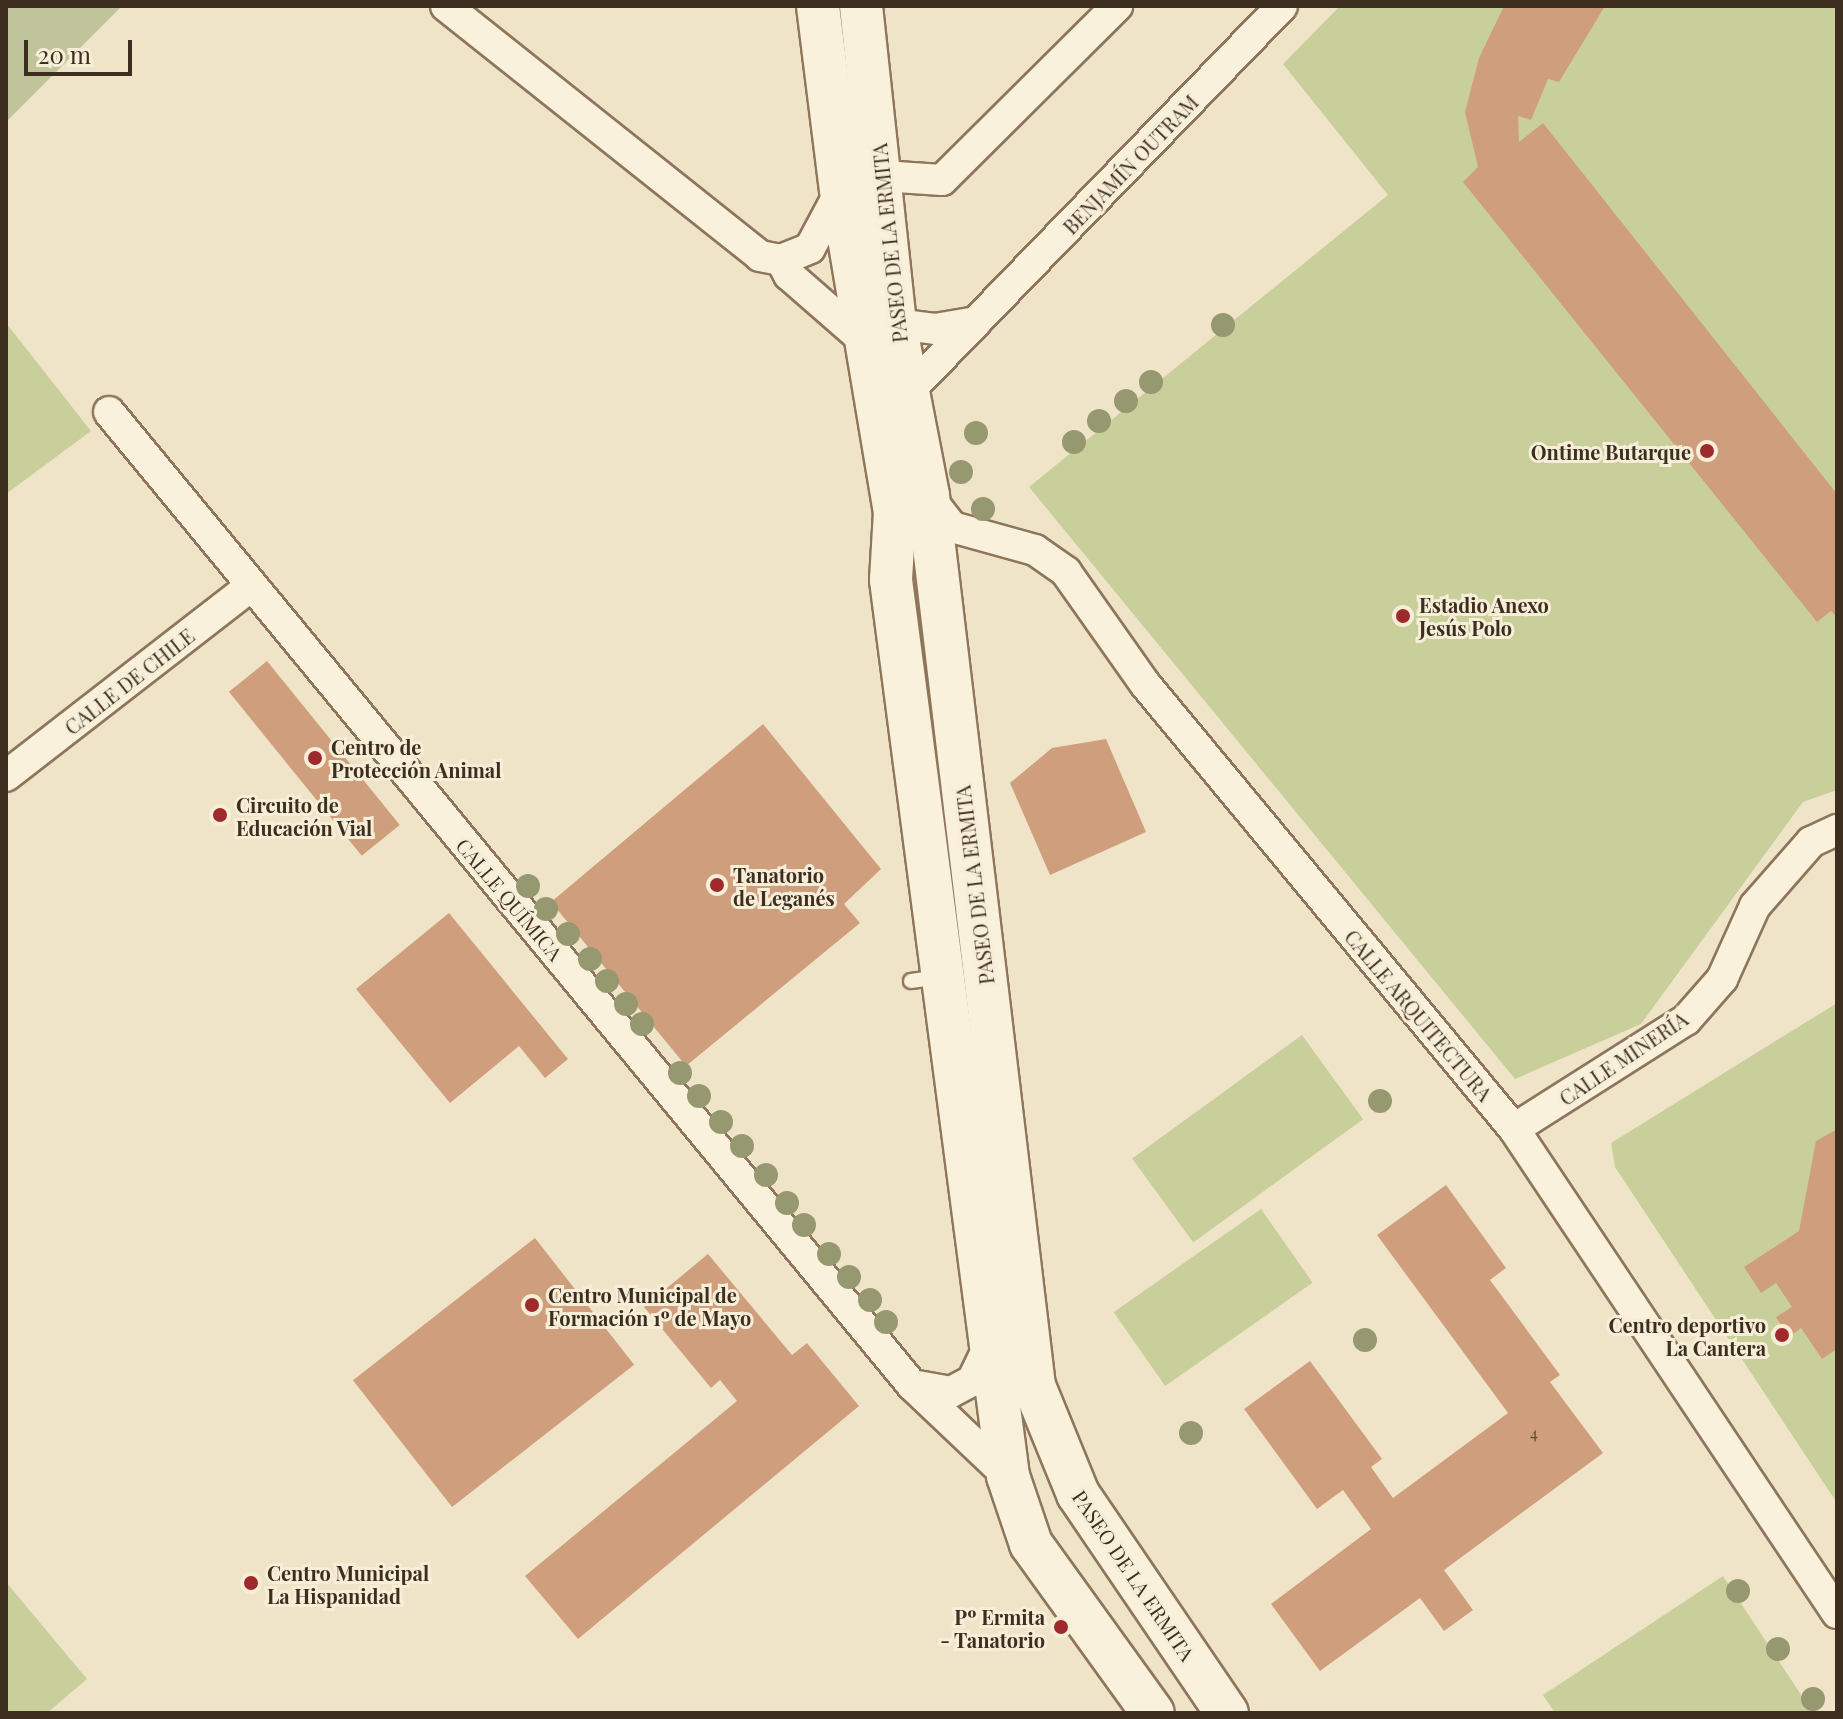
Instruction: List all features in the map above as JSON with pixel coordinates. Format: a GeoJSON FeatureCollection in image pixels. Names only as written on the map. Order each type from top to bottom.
{"type":"FeatureCollection","features":[{"type":"Feature","properties":{"kind":"main road","name":"PASEO DE LA ERMITA"},"geometry":{"type":"LineString","coordinates":[[818,6],[841,190],[857,285],[909,391],[928,496],[953,975],[989,1346],[1008,1476],[1031,1544],[1153,1713]]}},
{"type":"Feature","properties":{"kind":"main road","name":"PASEO DE LA ERMITA"},"geometry":{"type":"LineString","coordinates":[[861,6],[882,176],[882,334],[895,512],[891,580],[953,975],[1034,1386],[1078,1494],[1227,1713]]}},
{"type":"Feature","properties":{"kind":"street","name":"PASEO DE LA ERMITA"},"geometry":{"type":"LineString","coordinates":[[446,6],[747,247],[781,260],[789,275],[882,334]]}},
{"type":"Feature","properties":{"kind":"street"},"geometry":{"type":"LineString","coordinates":[[882,176],[942,180],[1117,6]]}},
{"type":"Feature","properties":{"kind":"street","name":"BENJAMÍN OUTRAM"},"geometry":{"type":"LineString","coordinates":[[909,391],[1282,6]]}},
{"type":"Feature","properties":{"kind":"street"},"geometry":{"type":"LineString","coordinates":[[781,260],[817,242],[841,190]]}},
{"type":"Feature","properties":{"kind":"street"},"geometry":{"type":"LineString","coordinates":[[882,334],[976,322]]}},
{"type":"Feature","properties":{"kind":"street","name":"CALLE QUÍMICA"},"geometry":{"type":"LineString","coordinates":[[109,412],[912,1385],[1008,1476]]}},
{"type":"Feature","properties":{"kind":"street","name":"CALLE ARQUITECTURA"},"geometry":{"type":"LineString","coordinates":[[928,496],[952,527],[1035,550],[1066,572],[1145,684],[1514,1129],[1837,1613]]}},
{"type":"Feature","properties":{"kind":"street","name":"CALLE DE CHILE"},"geometry":{"type":"LineString","coordinates":[[6,776],[251,586]]}},
{"type":"Feature","properties":{"kind":"street","name":"CALLE MINERÍA"},"geometry":{"type":"LineString","coordinates":[[1514,1129],[1686,1020],[1722,979],[1755,906],[1811,842],[1837,830]]}},
{"type":"Feature","properties":{"kind":"street"},"geometry":{"type":"LineString","coordinates":[[912,1385],[951,1392],[972,1381],[989,1346]]}},
{"type":"Feature","properties":{"kind":"green space"},"geometry":{"type":"Polygon","coordinates":[[[6,6],[122,6],[6,122],[6,6]]]}},
{"type":"Feature","properties":{"kind":"green space"},"geometry":{"type":"Polygon","coordinates":[[[1340,6],[1837,6],[1837,790],[1803,802],[1641,1024],[1515,1079],[1029,487],[1388,195],[1283,64],[1340,6]]]}},
{"type":"Feature","properties":{"kind":"green space"},"geometry":{"type":"Polygon","coordinates":[[[6,323],[91,431],[6,494],[6,323]]]}},
{"type":"Feature","properties":{"kind":"green space","name":"Centro deportivo La Cantera"},"geometry":{"type":"Polygon","coordinates":[[[1837,1003],[1837,1503],[1615,1167],[1611,1143],[1837,1003]]]}},
{"type":"Feature","properties":{"kind":"green space"},"geometry":{"type":"Polygon","coordinates":[[[1302,1035],[1363,1119],[1193,1243],[1132,1158],[1302,1035]]]}},
{"type":"Feature","properties":{"kind":"green space"},"geometry":{"type":"Polygon","coordinates":[[[1261,1209],[1313,1283],[1165,1386],[1114,1312],[1261,1209]]]}},
{"type":"Feature","properties":{"kind":"green space"},"geometry":{"type":"Polygon","coordinates":[[[1723,1576],[1813,1713],[1555,1713],[1543,1695],[1723,1576]]]}},
{"type":"Feature","properties":{"kind":"green space"},"geometry":{"type":"Polygon","coordinates":[[[6,1582],[87,1679],[47,1713],[6,1713],[6,1582]]]}},
{"type":"Feature","properties":{"kind":"building"},"geometry":{"type":"Polygon","coordinates":[[[1504,6],[1605,6],[1559,82],[1548,79],[1531,120],[1518,116],[1519,142],[1543,123],[1837,494],[1837,617],[1831,611],[1817,622],[1463,182],[1478,167],[1465,112],[1479,58],[1504,6]]]}},
{"type":"Feature","properties":{"kind":"building","name":"Centro de Protección Animal"},"geometry":{"type":"Polygon","coordinates":[[[267,661],[400,825],[362,856],[229,692],[267,661]]]}},
{"type":"Feature","properties":{"kind":"building","name":"Tanatorio de Leganés"},"geometry":{"type":"Polygon","coordinates":[[[763,724],[881,869],[844,904],[860,923],[686,1066],[551,902],[763,724]]]}},
{"type":"Feature","properties":{"kind":"building"},"geometry":{"type":"Polygon","coordinates":[[[1106,739],[1146,832],[1050,875],[1010,783],[1052,748],[1106,739]]]}},
{"type":"Feature","properties":{"kind":"building"},"geometry":{"type":"Polygon","coordinates":[[[449,913],[568,1059],[545,1078],[519,1046],[450,1103],[356,989],[449,913]]]}},
{"type":"Feature","properties":{"kind":"building"},"geometry":{"type":"Polygon","coordinates":[[[1837,1129],[1837,1349],[1822,1359],[1801,1328],[1789,1337],[1776,1317],[1792,1307],[1776,1283],[1761,1293],[1744,1267],[1799,1231],[1816,1141],[1837,1129]]]}},
{"type":"Feature","properties":{"kind":"building"},"geometry":{"type":"Polygon","coordinates":[[[1446,1185],[1506,1268],[1490,1280],[1560,1375],[1550,1382],[1603,1453],[1444,1570],[1473,1610],[1444,1631],[1420,1598],[1320,1671],[1271,1604],[1371,1529],[1343,1490],[1317,1509],[1244,1409],[1310,1361],[1382,1459],[1371,1467],[1393,1498],[1508,1413],[1377,1235],[1446,1185]]]}},
{"type":"Feature","properties":{"kind":"building"},"geometry":{"type":"Polygon","coordinates":[[[535,1238],[634,1365],[452,1507],[353,1380],[535,1238]]]}},
{"type":"Feature","properties":{"kind":"building"},"geometry":{"type":"Polygon","coordinates":[[[708,1254],[792,1355],[807,1343],[859,1406],[578,1639],[525,1576],[737,1401],[720,1380],[711,1388],[644,1307],[708,1254]]]}},
{"type":"Feature","properties":{"kind":"place","name":"Ontime Butarque"},"geometry":{"type":"Point","coordinates":[1707,451]}},
{"type":"Feature","properties":{"kind":"place","name":"Estadio Anexo Jesús Polo"},"geometry":{"type":"Point","coordinates":[1403,616]}},
{"type":"Feature","properties":{"kind":"place","name":"Centro de Protección Animal"},"geometry":{"type":"Point","coordinates":[315,758]}},
{"type":"Feature","properties":{"kind":"place","name":"Circuito de Educación Vial"},"geometry":{"type":"Point","coordinates":[220,815]}},
{"type":"Feature","properties":{"kind":"place","name":"Tanatorio de Leganés"},"geometry":{"type":"Point","coordinates":[717,885]}},
{"type":"Feature","properties":{"kind":"place","name":"Centro Municipal de Formación 1º de Mayo"},"geometry":{"type":"Point","coordinates":[532,1305]}},
{"type":"Feature","properties":{"kind":"place","name":"Centro deportivo La Cantera"},"geometry":{"type":"Point","coordinates":[1782,1335]}},
{"type":"Feature","properties":{"kind":"place","name":"Centro Municipal La Hispanidad"},"geometry":{"type":"Point","coordinates":[251,1583]}},
{"type":"Feature","properties":{"kind":"place","name":"Pº Ermita - Tanatorio"},"geometry":{"type":"Point","coordinates":[1061,1627]}}]}
